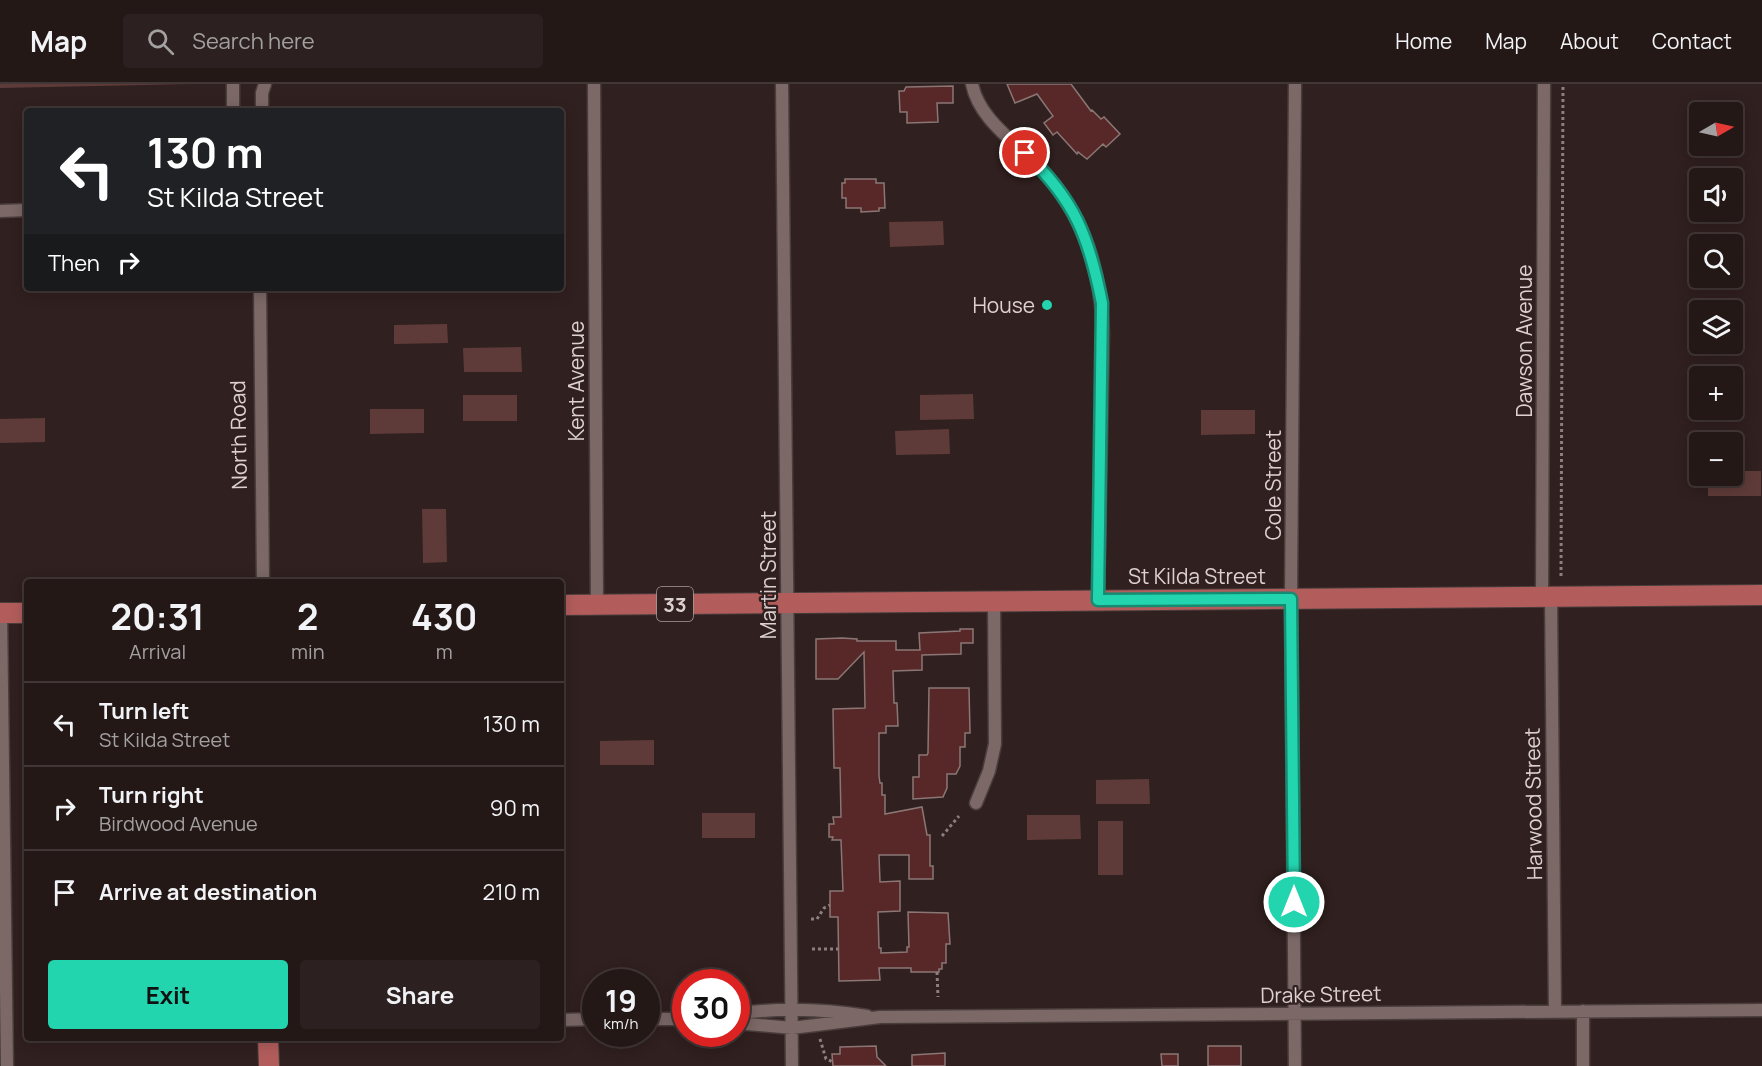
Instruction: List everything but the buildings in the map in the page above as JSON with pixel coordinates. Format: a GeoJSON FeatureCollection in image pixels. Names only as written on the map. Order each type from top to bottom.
{"type":"FeatureCollection","features":[{"type":"Feature","properties":{"kind":"main road","name":"St Kilda Street"},"geometry":{"type":"LineString","coordinates":[[564,605],[1762,595]]}},
{"type":"Feature","properties":{"kind":"main road"},"geometry":{"type":"LineString","coordinates":[[0,613],[24,613]]}},
{"type":"Feature","properties":{"kind":"main road"},"geometry":{"type":"LineString","coordinates":[[268,1041],[268,1066]]}},
{"type":"Feature","properties":{"kind":"street"},"geometry":{"type":"LineString","coordinates":[[233,84],[233,108]]}},
{"type":"Feature","properties":{"kind":"street"},"geometry":{"type":"LineString","coordinates":[[262,108],[262,93],[265,84]]}},
{"type":"Feature","properties":{"kind":"street","name":"Kent Avenue"},"geometry":{"type":"LineString","coordinates":[[594,84],[597,605]]}},
{"type":"Feature","properties":{"kind":"street","name":"Martin Street"},"geometry":{"type":"LineString","coordinates":[[782,84],[792,1066]]}},
{"type":"Feature","properties":{"kind":"street"},"geometry":{"type":"LineString","coordinates":[[972,84],[984,112],[1039,166],[1066,199],[1083,231],[1094,266],[1102,303],[1103,332],[1098,600]]}},
{"type":"Feature","properties":{"kind":"street","name":"Cole Street"},"geometry":{"type":"LineString","coordinates":[[1295,84],[1291,599],[1295,1066]]}},
{"type":"Feature","properties":{"kind":"street","name":"Dawson Avenue"},"geometry":{"type":"LineString","coordinates":[[1544,84],[1546,597]]}},
{"type":"Feature","properties":{"kind":"street"},"geometry":{"type":"LineString","coordinates":[[0,211],[24,210]]}},
{"type":"Feature","properties":{"kind":"street","name":"North Road"},"geometry":{"type":"LineString","coordinates":[[260,291],[263,579]]}},
{"type":"Feature","properties":{"kind":"street","name":"Harwood Street"},"geometry":{"type":"LineString","coordinates":[[1546,597],[1555,1011]]}},
{"type":"Feature","properties":{"kind":"street"},"geometry":{"type":"LineString","coordinates":[[976,803],[989,771],[995,744],[994,601]]}},
{"type":"Feature","properties":{"kind":"street"},"geometry":{"type":"LineString","coordinates":[[0,613],[7,1066]]}},
{"type":"Feature","properties":{"kind":"street","name":"Drake Street"},"geometry":{"type":"LineString","coordinates":[[750,1013],[791,1009],[828,1010],[880,1017]]}},
{"type":"Feature","properties":{"kind":"street","name":"Drake Street"},"geometry":{"type":"LineString","coordinates":[[750,1024],[792,1028],[880,1017],[1762,1010]]}},
{"type":"Feature","properties":{"kind":"street"},"geometry":{"type":"LineString","coordinates":[[1583,1011],[1583,1066]]}},
{"type":"Feature","properties":{"kind":"street"},"geometry":{"type":"LineString","coordinates":[[564,1020],[582,1019]]}},
{"type":"Feature","properties":{"kind":"path"},"geometry":{"type":"LineString","coordinates":[[1561,576],[1563,84]]}},
{"type":"Feature","properties":{"kind":"path"},"geometry":{"type":"LineString","coordinates":[[942,836],[959,816]]}},
{"type":"Feature","properties":{"kind":"path"},"geometry":{"type":"LineString","coordinates":[[811,919],[817,919],[824,908],[830,905]]}},
{"type":"Feature","properties":{"kind":"path"},"geometry":{"type":"LineString","coordinates":[[812,949],[838,949]]}},
{"type":"Feature","properties":{"kind":"path"},"geometry":{"type":"LineString","coordinates":[[937,972],[938,997]]}},
{"type":"Feature","properties":{"kind":"path"},"geometry":{"type":"LineString","coordinates":[[820,1039],[826,1059],[832,1062]]}},
{"type":"Feature","properties":{"kind":"shaded area"},"geometry":{"type":"Polygon","coordinates":[[[0,84],[191,84],[0,88],[0,84]]]}},
{"type":"Feature","properties":{"kind":"shaded area"},"geometry":{"type":"Polygon","coordinates":[[[943,221],[944,245],[890,247],[889,222],[943,221]]]}},
{"type":"Feature","properties":{"kind":"shaded area"},"geometry":{"type":"Polygon","coordinates":[[[447,324],[448,343],[394,344],[394,325],[447,324]]]}},
{"type":"Feature","properties":{"kind":"shaded area"},"geometry":{"type":"Polygon","coordinates":[[[521,347],[522,372],[464,372],[463,348],[521,347]]]}},
{"type":"Feature","properties":{"kind":"shaded area"},"geometry":{"type":"Polygon","coordinates":[[[973,394],[974,419],[920,420],[920,395],[973,394]]]}},
{"type":"Feature","properties":{"kind":"shaded area"},"geometry":{"type":"Polygon","coordinates":[[[463,395],[517,395],[517,421],[463,421],[463,395]]]}},
{"type":"Feature","properties":{"kind":"shaded area"},"geometry":{"type":"Polygon","coordinates":[[[370,409],[424,409],[424,433],[370,434],[370,409]]]}},
{"type":"Feature","properties":{"kind":"shaded area"},"geometry":{"type":"Polygon","coordinates":[[[1201,410],[1255,410],[1255,434],[1201,435],[1201,410]]]}},
{"type":"Feature","properties":{"kind":"shaded area"},"geometry":{"type":"Polygon","coordinates":[[[45,418],[45,442],[0,443],[0,419],[45,418]]]}},
{"type":"Feature","properties":{"kind":"shaded area"},"geometry":{"type":"Polygon","coordinates":[[[949,429],[950,454],[896,455],[895,431],[949,429]]]}},
{"type":"Feature","properties":{"kind":"shaded area"},"geometry":{"type":"Polygon","coordinates":[[[1743,471],[1761,471],[1761,496],[1708,496],[1708,486],[1743,486],[1743,471]]]}},
{"type":"Feature","properties":{"kind":"shaded area"},"geometry":{"type":"Polygon","coordinates":[[[422,509],[446,509],[447,562],[423,563],[422,509]]]}},
{"type":"Feature","properties":{"kind":"shaded area"},"geometry":{"type":"Polygon","coordinates":[[[654,740],[654,765],[600,765],[600,741],[654,740]]]}},
{"type":"Feature","properties":{"kind":"shaded area"},"geometry":{"type":"Polygon","coordinates":[[[1149,779],[1150,804],[1096,804],[1096,780],[1149,779]]]}},
{"type":"Feature","properties":{"kind":"shaded area"},"geometry":{"type":"Polygon","coordinates":[[[702,813],[755,813],[755,838],[702,838],[702,813]]]}},
{"type":"Feature","properties":{"kind":"shaded area"},"geometry":{"type":"Polygon","coordinates":[[[1027,815],[1080,815],[1081,839],[1027,840],[1027,815]]]}},
{"type":"Feature","properties":{"kind":"shaded area"},"geometry":{"type":"Polygon","coordinates":[[[1098,821],[1123,821],[1123,875],[1098,875],[1098,821]]]}},
{"type":"Feature","properties":{"kind":"place","name":"House"},"geometry":{"type":"Point","coordinates":[1047,305]}},
{"type":"Feature","properties":{"kind":"route"},"geometry":{"type":"LineString","coordinates":[[1025,153],[1039,166],[1066,199],[1083,231],[1102,303],[1098,600],[1291,599],[1294,902]]}}]}
